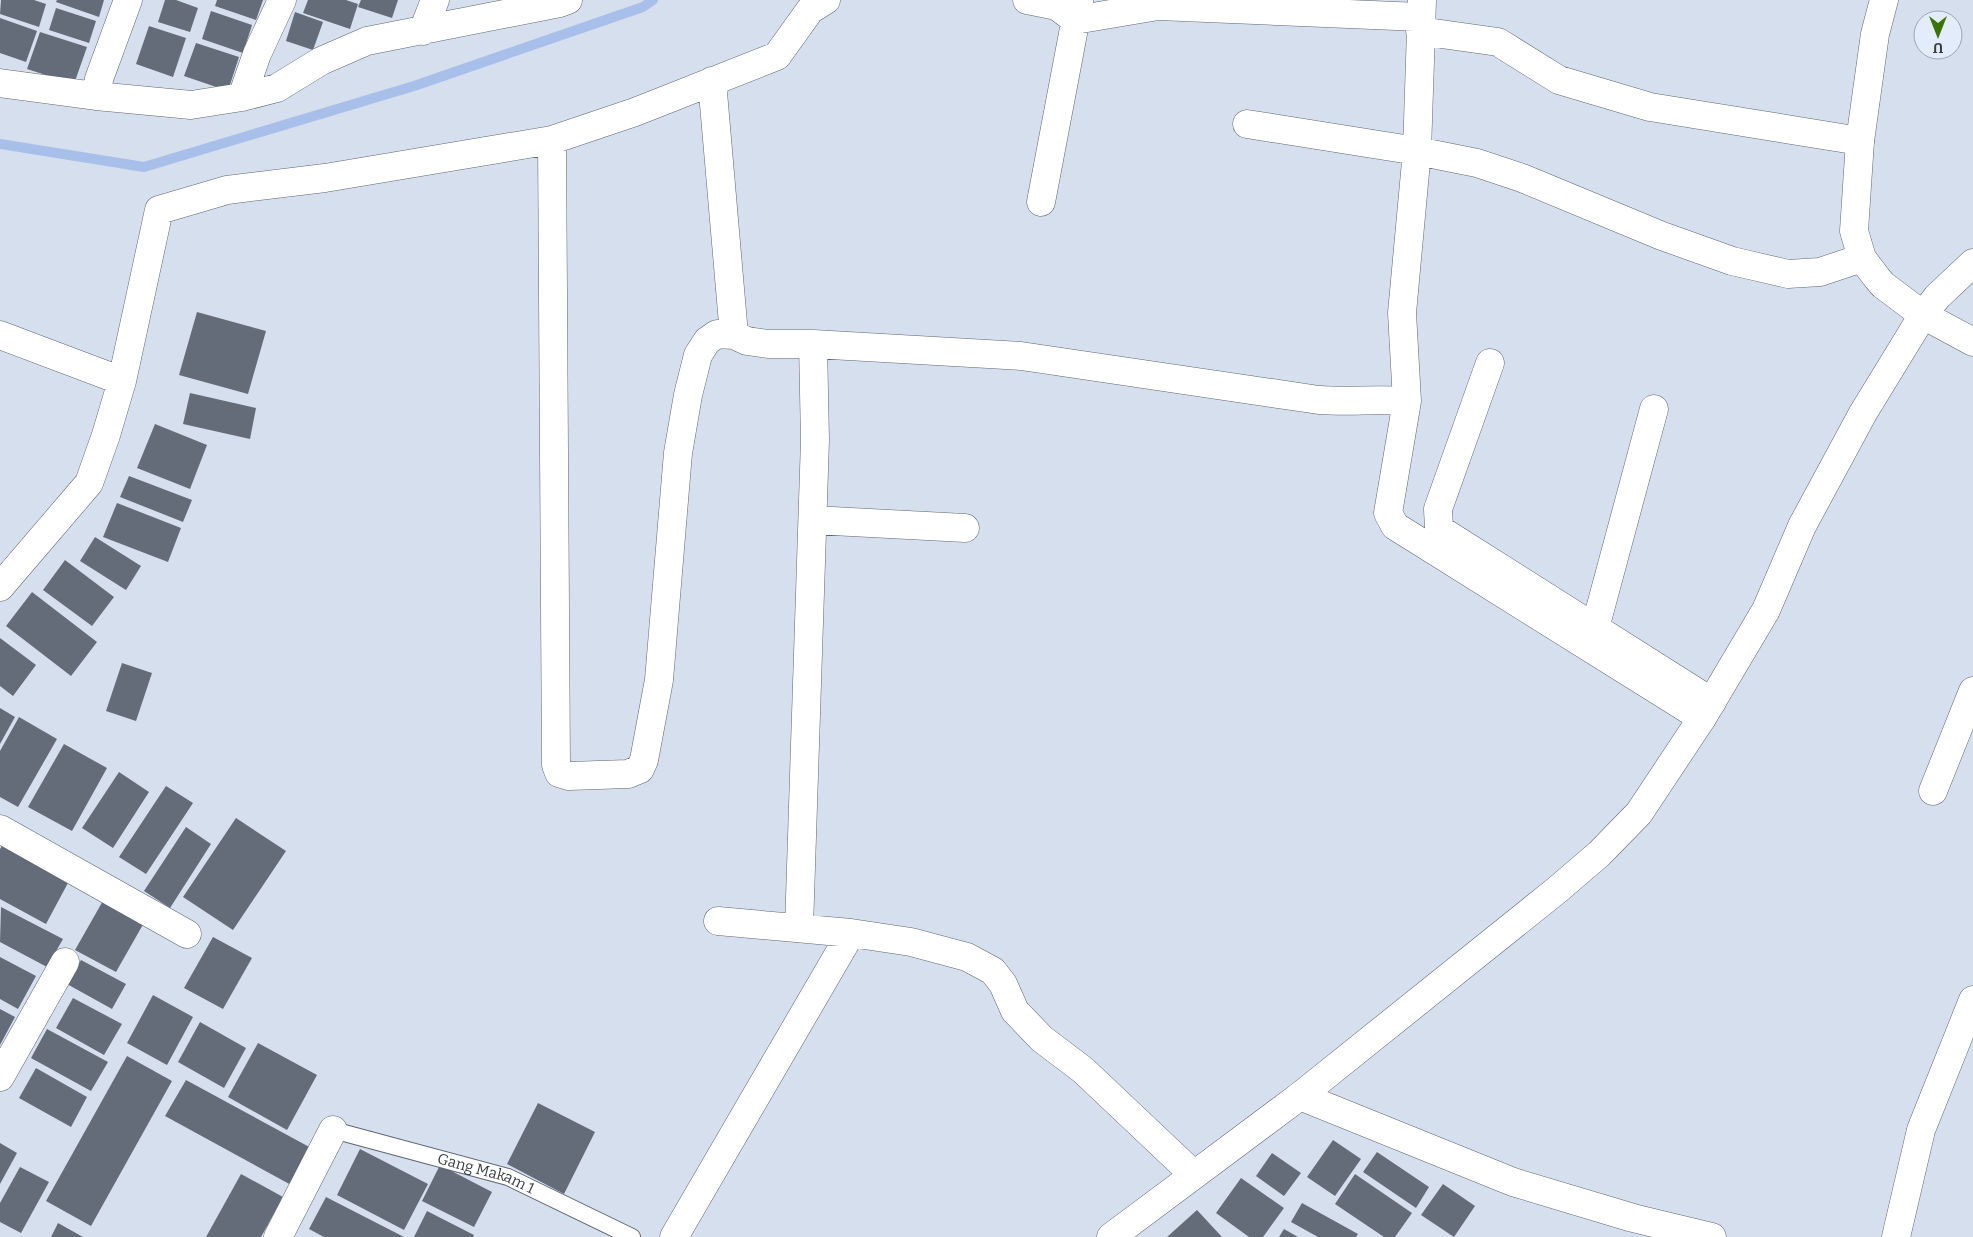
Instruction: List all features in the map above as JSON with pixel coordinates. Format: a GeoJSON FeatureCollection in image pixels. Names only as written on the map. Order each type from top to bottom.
{"type":"FeatureCollection","features":[{"type":"Feature","properties":{"kind":"street"},"geometry":{"type":"LineString","coordinates":[[96,96],[98,79],[128,0]]}},
{"type":"Feature","properties":{"kind":"street"},"geometry":{"type":"LineString","coordinates":[[242,97],[257,54],[282,0]]}},
{"type":"Feature","properties":{"kind":"street"},"geometry":{"type":"LineString","coordinates":[[423,30],[435,0]]}},
{"type":"Feature","properties":{"kind":"street"},"geometry":{"type":"LineString","coordinates":[[0,83],[96,96],[191,105],[242,97],[276,88],[321,61],[367,41],[568,0]]}},
{"type":"Feature","properties":{"kind":"street"},"geometry":{"type":"LineString","coordinates":[[0,587],[89,483],[122,381],[159,210],[227,190],[325,178],[552,140],[635,112],[777,56],[810,10],[826,0]]}},
{"type":"Feature","properties":{"kind":"street"},"geometry":{"type":"LineString","coordinates":[[1027,0],[1077,10],[1158,6],[1420,16],[1498,42],[1559,80],[1650,107],[1860,141]]}},
{"type":"Feature","properties":{"kind":"street"},"geometry":{"type":"LineString","coordinates":[[1884,0],[1875,34],[1860,141],[1854,231],[1862,258],[1883,285],[1923,315],[1973,342]]}},
{"type":"Feature","properties":{"kind":"street"},"geometry":{"type":"LineString","coordinates":[[1041,202],[1077,10]]}},
{"type":"Feature","properties":{"kind":"street"},"geometry":{"type":"LineString","coordinates":[[1420,16],[1417,151],[1402,313],[1407,401],[1388,513],[1395,526],[1707,710]]}},
{"type":"Feature","properties":{"kind":"street"},"geometry":{"type":"LineString","coordinates":[[712,81],[734,335]]}},
{"type":"Feature","properties":{"kind":"street"},"geometry":{"type":"LineString","coordinates":[[1247,124],[1417,151],[1477,163],[1522,178],[1662,236],[1732,260],[1788,274],[1820,272],[1862,258]]}},
{"type":"Feature","properties":{"kind":"street"},"geometry":{"type":"LineString","coordinates":[[552,140],[556,765],[560,773],[569,776],[628,774],[640,769],[644,760],[659,680],[678,453],[688,395],[698,355],[707,341],[717,334],[734,335],[747,341],[768,344],[813,344],[1021,356],[1319,400],[1345,402],[1380,399],[1407,401]]}},
{"type":"Feature","properties":{"kind":"street"},"geometry":{"type":"LineString","coordinates":[[1111,1237],[1300,1096],[1599,854],[1639,813],[1707,710],[1766,610],[1802,526],[1862,413],[1923,315],[1937,297],[1973,263]]}},
{"type":"Feature","properties":{"kind":"street"},"geometry":{"type":"LineString","coordinates":[[0,335],[122,381]]}},
{"type":"Feature","properties":{"kind":"street"},"geometry":{"type":"LineString","coordinates":[[799,928],[815,440],[813,344]]}},
{"type":"Feature","properties":{"kind":"street"},"geometry":{"type":"LineString","coordinates":[[1490,363],[1438,509],[1439,529],[1595,628],[1707,710]]}},
{"type":"Feature","properties":{"kind":"street"},"geometry":{"type":"LineString","coordinates":[[1595,628],[1654,409]]}},
{"type":"Feature","properties":{"kind":"street"},"geometry":{"type":"LineString","coordinates":[[813,520],[965,528]]}},
{"type":"Feature","properties":{"kind":"street"},"geometry":{"type":"LineString","coordinates":[[1933,791],[1973,691]]}},
{"type":"Feature","properties":{"kind":"street"},"geometry":{"type":"LineString","coordinates":[[0,829],[187,934]]}},
{"type":"Feature","properties":{"kind":"street"},"geometry":{"type":"LineString","coordinates":[[718,921],[851,933],[911,942],[967,957],[994,971],[1003,984],[1015,1011],[1042,1039],[1083,1070],[1193,1174]]}},
{"type":"Feature","properties":{"kind":"street"},"geometry":{"type":"LineString","coordinates":[[674,1237],[851,933]]}},
{"type":"Feature","properties":{"kind":"street"},"geometry":{"type":"LineString","coordinates":[[0,1077],[65,962]]}},
{"type":"Feature","properties":{"kind":"street"},"geometry":{"type":"LineString","coordinates":[[1896,1237],[1922,1130],[1973,1000]]}},
{"type":"Feature","properties":{"kind":"street"},"geometry":{"type":"LineString","coordinates":[[1300,1096],[1513,1182],[1633,1218],[1712,1237]]}},
{"type":"Feature","properties":{"kind":"street"},"geometry":{"type":"LineString","coordinates":[[278,1237],[333,1130]]}},
{"type":"Feature","properties":{"kind":"lane","name":"Gang Makam 1"},"geometry":{"type":"LineString","coordinates":[[333,1130],[508,1177],[632,1237]]}},
{"type":"Feature","properties":{"kind":"building"},"geometry":{"type":"Polygon","coordinates":[[[1,0],[34,0],[46,4],[39,27],[0,14],[1,0]]]}},
{"type":"Feature","properties":{"kind":"building"},"geometry":{"type":"Polygon","coordinates":[[[57,0],[104,0],[99,17],[56,2],[57,0]]]}},
{"type":"Feature","properties":{"kind":"building"},"geometry":{"type":"Polygon","coordinates":[[[165,0],[176,0],[198,8],[190,32],[158,22],[165,0]]]}},
{"type":"Feature","properties":{"kind":"building"},"geometry":{"type":"Polygon","coordinates":[[[217,0],[263,0],[256,20],[215,6],[217,0]]]}},
{"type":"Feature","properties":{"kind":"building"},"geometry":{"type":"Polygon","coordinates":[[[308,0],[346,0],[358,4],[350,29],[303,13],[308,0]]]}},
{"type":"Feature","properties":{"kind":"building"},"geometry":{"type":"Polygon","coordinates":[[[361,0],[398,0],[392,18],[358,7],[361,0]]]}},
{"type":"Feature","properties":{"kind":"building"},"geometry":{"type":"Polygon","coordinates":[[[56,8],[96,21],[89,43],[49,30],[56,8]]]}},
{"type":"Feature","properties":{"kind":"building"},"geometry":{"type":"Polygon","coordinates":[[[211,11],[252,25],[243,53],[202,39],[211,11]]]}},
{"type":"Feature","properties":{"kind":"building"},"geometry":{"type":"Polygon","coordinates":[[[295,12],[323,22],[313,50],[286,41],[295,12]]]}},
{"type":"Feature","properties":{"kind":"building"},"geometry":{"type":"Polygon","coordinates":[[[0,18],[37,31],[26,62],[0,53],[0,18]]]}},
{"type":"Feature","properties":{"kind":"building"},"geometry":{"type":"Polygon","coordinates":[[[149,26],[186,38],[173,77],[136,64],[149,26]]]}},
{"type":"Feature","properties":{"kind":"building"},"geometry":{"type":"Polygon","coordinates":[[[40,32],[87,47],[74,84],[27,69],[40,32]]]}},
{"type":"Feature","properties":{"kind":"building"},"geometry":{"type":"Polygon","coordinates":[[[196,43],[239,57],[228,91],[184,76],[196,43]]]}},
{"type":"Feature","properties":{"kind":"building"},"geometry":{"type":"Polygon","coordinates":[[[197,312],[266,331],[248,394],[179,375],[197,312]]]}},
{"type":"Feature","properties":{"kind":"building"},"geometry":{"type":"Polygon","coordinates":[[[190,393],[256,408],[250,439],[183,424],[190,393]]]}},
{"type":"Feature","properties":{"kind":"building"},"geometry":{"type":"Polygon","coordinates":[[[155,424],[207,445],[190,489],[137,468],[155,424]]]}},
{"type":"Feature","properties":{"kind":"building"},"geometry":{"type":"Polygon","coordinates":[[[129,476],[192,500],[183,522],[120,497],[129,476]]]}},
{"type":"Feature","properties":{"kind":"building"},"geometry":{"type":"Polygon","coordinates":[[[117,503],[181,528],[168,562],[103,537],[117,503]]]}},
{"type":"Feature","properties":{"kind":"building"},"geometry":{"type":"Polygon","coordinates":[[[95,537],[141,566],[126,590],[80,561],[95,537]]]}},
{"type":"Feature","properties":{"kind":"building"},"geometry":{"type":"Polygon","coordinates":[[[65,560],[114,597],[92,626],[43,590],[65,560]]]}},
{"type":"Feature","properties":{"kind":"building"},"geometry":{"type":"Polygon","coordinates":[[[32,592],[97,642],[71,676],[6,626],[32,592]]]}},
{"type":"Feature","properties":{"kind":"building"},"geometry":{"type":"Polygon","coordinates":[[[0,638],[36,665],[13,696],[0,686],[0,638]]]}},
{"type":"Feature","properties":{"kind":"building"},"geometry":{"type":"Polygon","coordinates":[[[122,663],[152,673],[136,721],[106,711],[122,663]]]}},
{"type":"Feature","properties":{"kind":"building"},"geometry":{"type":"Polygon","coordinates":[[[0,708],[15,717],[0,744],[0,708]]]}},
{"type":"Feature","properties":{"kind":"building"},"geometry":{"type":"Polygon","coordinates":[[[19,717],[57,739],[18,807],[0,797],[0,751],[19,717]]]}},
{"type":"Feature","properties":{"kind":"building"},"geometry":{"type":"Polygon","coordinates":[[[64,744],[107,768],[72,831],[28,807],[64,744]]]}},
{"type":"Feature","properties":{"kind":"building"},"geometry":{"type":"Polygon","coordinates":[[[119,772],[149,792],[113,848],[82,828],[119,772]]]}},
{"type":"Feature","properties":{"kind":"building"},"geometry":{"type":"Polygon","coordinates":[[[166,786],[193,803],[146,874],[119,857],[166,786]]]}},
{"type":"Feature","properties":{"kind":"building"},"geometry":{"type":"Polygon","coordinates":[[[236,818],[286,851],[233,930],[183,897],[236,818]]]}},
{"type":"Feature","properties":{"kind":"building"},"geometry":{"type":"Polygon","coordinates":[[[186,827],[211,844],[170,908],[144,891],[186,827]]]}},
{"type":"Feature","properties":{"kind":"building"},"geometry":{"type":"Polygon","coordinates":[[[2,846],[69,881],[46,924],[0,899],[0,849],[2,846]]]}},
{"type":"Feature","properties":{"kind":"building"},"geometry":{"type":"Polygon","coordinates":[[[104,899],[145,921],[116,972],[75,950],[104,899]]]}},
{"type":"Feature","properties":{"kind":"building"},"geometry":{"type":"Polygon","coordinates":[[[1,907],[63,939],[47,967],[0,942],[1,907]]]}},
{"type":"Feature","properties":{"kind":"building"},"geometry":{"type":"Polygon","coordinates":[[[213,937],[252,958],[223,1009],[184,988],[213,937]]]}},
{"type":"Feature","properties":{"kind":"building"},"geometry":{"type":"Polygon","coordinates":[[[0,957],[36,976],[18,1009],[0,999],[0,957]]]}},
{"type":"Feature","properties":{"kind":"building"},"geometry":{"type":"Polygon","coordinates":[[[81,960],[126,984],[112,1009],[67,984],[81,960]]]}},
{"type":"Feature","properties":{"kind":"building"},"geometry":{"type":"Polygon","coordinates":[[[153,995],[193,1017],[167,1065],[127,1043],[153,995]]]}},
{"type":"Feature","properties":{"kind":"building"},"geometry":{"type":"Polygon","coordinates":[[[73,998],[122,1024],[104,1055],[56,1028],[73,998]]]}},
{"type":"Feature","properties":{"kind":"building"},"geometry":{"type":"Polygon","coordinates":[[[0,1009],[15,1017],[0,1045],[0,1009]]]}},
{"type":"Feature","properties":{"kind":"building"},"geometry":{"type":"Polygon","coordinates":[[[200,1022],[246,1048],[224,1088],[178,1062],[200,1022]]]}},
{"type":"Feature","properties":{"kind":"building"},"geometry":{"type":"Polygon","coordinates":[[[47,1029],[108,1062],[91,1091],[31,1058],[47,1029]]]}},
{"type":"Feature","properties":{"kind":"building"},"geometry":{"type":"Polygon","coordinates":[[[258,1043],[317,1075],[287,1130],[228,1097],[258,1043]]]}},
{"type":"Feature","properties":{"kind":"building"},"geometry":{"type":"Polygon","coordinates":[[[127,1056],[172,1081],[91,1226],[46,1201],[127,1056]]]}},
{"type":"Feature","properties":{"kind":"building"},"geometry":{"type":"Polygon","coordinates":[[[36,1068],[87,1097],[71,1127],[19,1098],[36,1068]]]}},
{"type":"Feature","properties":{"kind":"building"},"geometry":{"type":"Polygon","coordinates":[[[186,1080],[313,1149],[293,1186],[165,1116],[186,1080]]]}},
{"type":"Feature","properties":{"kind":"building"},"geometry":{"type":"Polygon","coordinates":[[[538,1103],[595,1132],[564,1194],[507,1164],[538,1103]]]}},
{"type":"Feature","properties":{"kind":"building"},"geometry":{"type":"Polygon","coordinates":[[[1333,1140],[1361,1159],[1335,1196],[1307,1177],[1333,1140]]]}},
{"type":"Feature","properties":{"kind":"building"},"geometry":{"type":"Polygon","coordinates":[[[0,1143],[17,1153],[0,1184],[0,1143]]]}},
{"type":"Feature","properties":{"kind":"building"},"geometry":{"type":"Polygon","coordinates":[[[360,1149],[428,1184],[404,1230],[337,1195],[360,1149]]]}},
{"type":"Feature","properties":{"kind":"building"},"geometry":{"type":"Polygon","coordinates":[[[1377,1152],[1429,1187],[1416,1208],[1363,1172],[1377,1152]]]}},
{"type":"Feature","properties":{"kind":"building"},"geometry":{"type":"Polygon","coordinates":[[[1272,1153],[1301,1173],[1284,1196],[1256,1176],[1272,1153]]]}},
{"type":"Feature","properties":{"kind":"building"},"geometry":{"type":"Polygon","coordinates":[[[440,1165],[492,1192],[474,1227],[422,1201],[440,1165]]]}},
{"type":"Feature","properties":{"kind":"building"},"geometry":{"type":"Polygon","coordinates":[[[20,1167],[49,1182],[21,1233],[0,1222],[0,1203],[20,1167]]]}},
{"type":"Feature","properties":{"kind":"building"},"geometry":{"type":"Polygon","coordinates":[[[241,1174],[283,1197],[261,1237],[206,1237],[241,1174]]]}},
{"type":"Feature","properties":{"kind":"building"},"geometry":{"type":"Polygon","coordinates":[[[1355,1174],[1412,1213],[1395,1237],[1384,1237],[1335,1204],[1355,1174]]]}},
{"type":"Feature","properties":{"kind":"building"},"geometry":{"type":"Polygon","coordinates":[[[1241,1178],[1284,1208],[1263,1237],[1249,1237],[1216,1213],[1241,1178]]]}},
{"type":"Feature","properties":{"kind":"building"},"geometry":{"type":"Polygon","coordinates":[[[1443,1184],[1475,1206],[1454,1237],[1421,1215],[1443,1184]]]}},
{"type":"Feature","properties":{"kind":"building"},"geometry":{"type":"Polygon","coordinates":[[[326,1197],[404,1237],[324,1237],[309,1229],[326,1197]]]}},
{"type":"Feature","properties":{"kind":"building"},"geometry":{"type":"Polygon","coordinates":[[[1302,1203],[1358,1234],[1356,1237],[1318,1237],[1291,1222],[1302,1203]]]}},
{"type":"Feature","properties":{"kind":"building"},"geometry":{"type":"Polygon","coordinates":[[[1197,1210],[1222,1237],[1167,1237],[1197,1210]]]}},
{"type":"Feature","properties":{"kind":"building"},"geometry":{"type":"Polygon","coordinates":[[[427,1211],[474,1235],[473,1237],[414,1237],[427,1211]]]}},
{"type":"Feature","properties":{"kind":"building"},"geometry":{"type":"Polygon","coordinates":[[[58,1223],[83,1237],[51,1237],[58,1223]]]}},
{"type":"Feature","properties":{"kind":"building"},"geometry":{"type":"Polygon","coordinates":[[[1284,1229],[1298,1237],[1279,1237],[1284,1229]]]}},
{"type":"Feature","properties":{"kind":"waterway"},"geometry":{"type":"LineString","coordinates":[[0,144],[144,167],[414,86],[643,7],[653,0]]}}]}
